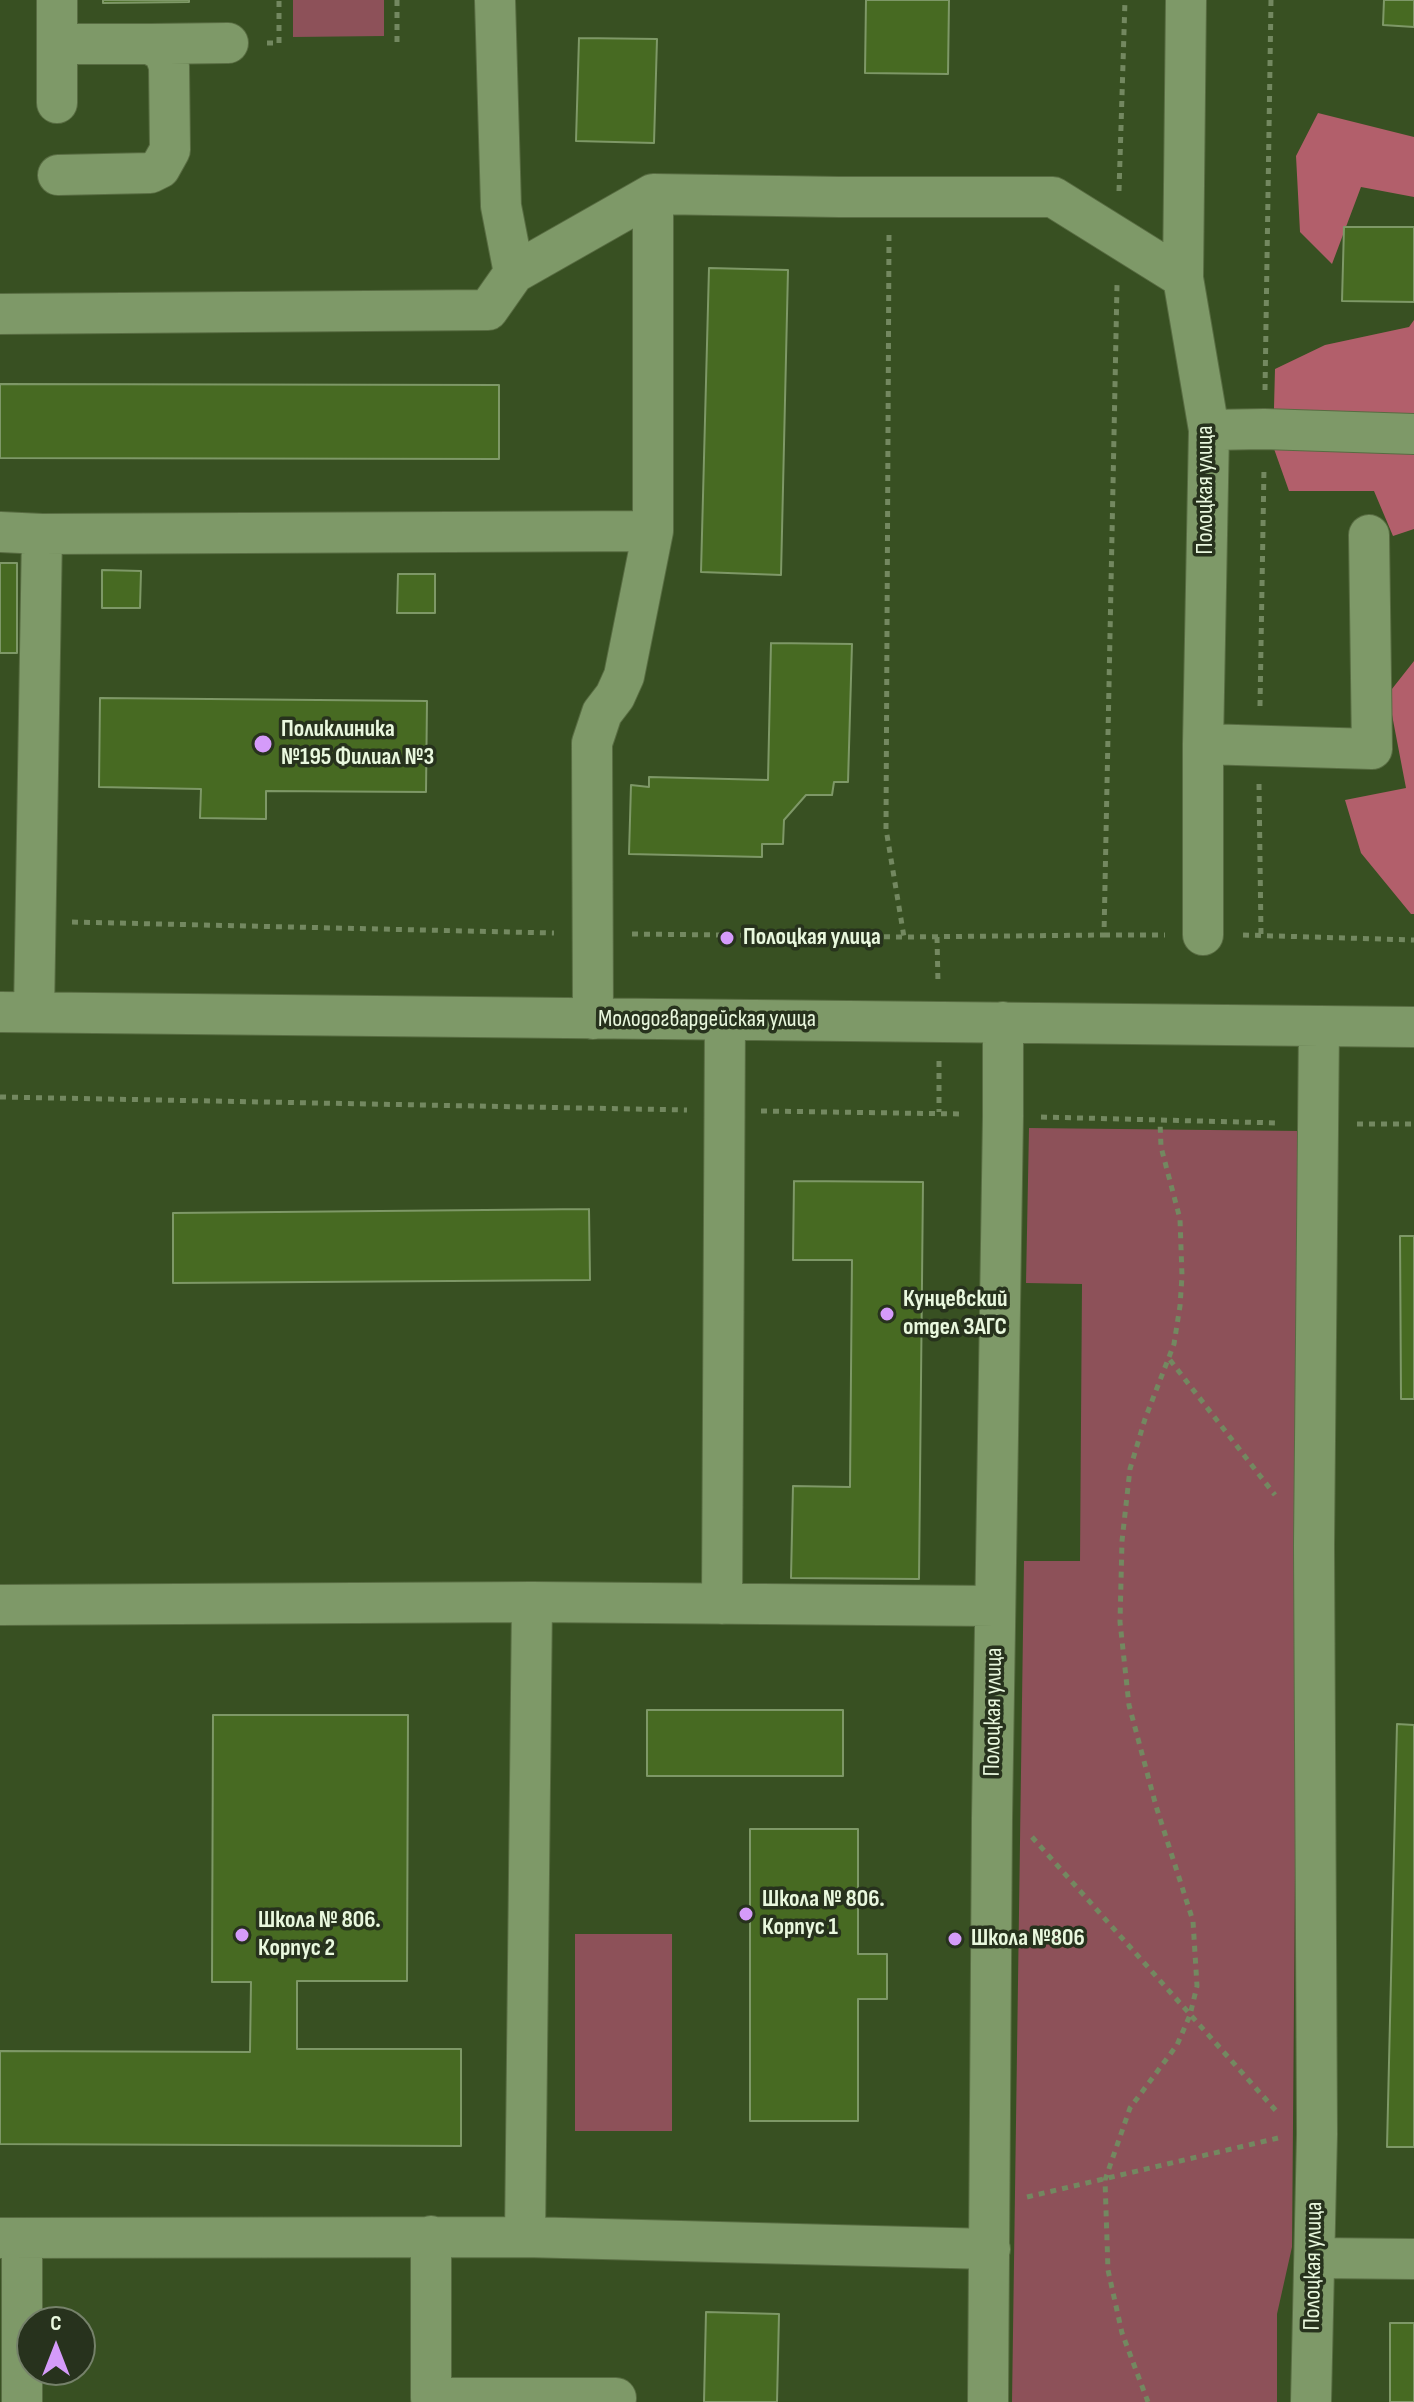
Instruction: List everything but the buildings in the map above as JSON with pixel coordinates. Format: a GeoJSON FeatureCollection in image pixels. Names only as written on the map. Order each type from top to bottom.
{"type":"FeatureCollection","features":[{"type":"Feature","properties":{"kind":"street"},"geometry":{"type":"LineString","coordinates":[[57,0],[57,103]]}},
{"type":"Feature","properties":{"kind":"street"},"geometry":{"type":"LineString","coordinates":[[495,0],[501,206],[514,273]]}},
{"type":"Feature","properties":{"kind":"street","name":"Полоцкая улица"},"geometry":{"type":"LineString","coordinates":[[1186,0],[1183,278],[1209,430],[1203,935]]}},
{"type":"Feature","properties":{"kind":"street"},"geometry":{"type":"LineString","coordinates":[[57,44],[228,43]]}},
{"type":"Feature","properties":{"kind":"street"},"geometry":{"type":"LineString","coordinates":[[58,175],[150,173],[166,161],[170,150],[169,66],[164,52],[150,44]]}},
{"type":"Feature","properties":{"kind":"street"},"geometry":{"type":"LineString","coordinates":[[593,1019],[592,743],[596,726],[624,676],[653,531],[653,194]]}},
{"type":"Feature","properties":{"kind":"street"},"geometry":{"type":"LineString","coordinates":[[0,314],[488,310],[514,273],[653,194],[1053,197],[1183,278]]}},
{"type":"Feature","properties":{"kind":"street"},"geometry":{"type":"LineString","coordinates":[[1209,430],[1414,434]]}},
{"type":"Feature","properties":{"kind":"street"},"geometry":{"type":"LineString","coordinates":[[0,532],[653,531]]}},
{"type":"Feature","properties":{"kind":"street"},"geometry":{"type":"LineString","coordinates":[[17,1012],[34,921],[42,534]]}},
{"type":"Feature","properties":{"kind":"street"},"geometry":{"type":"LineString","coordinates":[[1203,744],[1372,749],[1369,535]]}},
{"type":"Feature","properties":{"kind":"street","name":"Молодогвардейская улица"},"geometry":{"type":"LineString","coordinates":[[17,1012],[1414,1027]]}},
{"type":"Feature","properties":{"kind":"street"},"geometry":{"type":"LineString","coordinates":[[722,1604],[725,1020]]}},
{"type":"Feature","properties":{"kind":"street","name":"Полоцкая улица"},"geometry":{"type":"LineString","coordinates":[[988,2402],[1003,1022]]}},
{"type":"Feature","properties":{"kind":"street","name":"Полоцкая улица"},"geometry":{"type":"LineString","coordinates":[[1311,2402],[1315,2258],[1306,2134],[1319,1026]]}},
{"type":"Feature","properties":{"kind":"street"},"geometry":{"type":"LineString","coordinates":[[525,2237],[532,1602]]}},
{"type":"Feature","properties":{"kind":"street"},"geometry":{"type":"LineString","coordinates":[[0,1605],[532,1602],[995,1606]]}},
{"type":"Feature","properties":{"kind":"street"},"geometry":{"type":"LineString","coordinates":[[431,2236],[431,2398],[616,2398]]}},
{"type":"Feature","properties":{"kind":"street"},"geometry":{"type":"LineString","coordinates":[[22,2402],[11,2238],[525,2237],[990,2249]]}},
{"type":"Feature","properties":{"kind":"street"},"geometry":{"type":"LineString","coordinates":[[1315,2258],[1414,2259]]}},
{"type":"Feature","properties":{"kind":"path"},"geometry":{"type":"LineString","coordinates":[[397,0],[397,48]]}},
{"type":"Feature","properties":{"kind":"path"},"geometry":{"type":"LineString","coordinates":[[34,921],[593,934],[1104,935],[1125,0]]}},
{"type":"Feature","properties":{"kind":"path"},"geometry":{"type":"LineString","coordinates":[[889,197],[886,829],[904,937]]}},
{"type":"Feature","properties":{"kind":"path"},"geometry":{"type":"LineString","coordinates":[[1261,935],[1414,940]]}},
{"type":"Feature","properties":{"kind":"path"},"geometry":{"type":"LineString","coordinates":[[0,1097],[725,1111],[939,1112],[1160,1121],[1318,1123]]}},
{"type":"Feature","properties":{"kind":"path"},"geometry":{"type":"LineString","coordinates":[[1148,2402],[1122,2333],[1108,2270],[1105,2180],[1130,2108],[1177,2045],[1190,2015],[1197,1986],[1193,1921],[1156,1806],[1129,1705],[1120,1622],[1122,1541],[1130,1469],[1145,1419],[1170,1360],[1178,1326],[1182,1276],[1180,1219],[1161,1147],[1160,1121]]}},
{"type":"Feature","properties":{"kind":"path"},"geometry":{"type":"LineString","coordinates":[[1368,1124],[1414,1124]]}},
{"type":"Feature","properties":{"kind":"path"},"geometry":{"type":"LineString","coordinates":[[1170,1360],[1275,1495]]}},
{"type":"Feature","properties":{"kind":"path"},"geometry":{"type":"LineString","coordinates":[[1025,1830],[1190,2015],[1306,2134]]}},
{"type":"Feature","properties":{"kind":"path"},"geometry":{"type":"LineString","coordinates":[[991,2205],[1306,2134]]}},
{"type":"Feature","properties":{"kind":"shaded area"},"geometry":{"type":"Polygon","coordinates":[[[293,0],[384,0],[384,36],[293,37],[293,0]]]}},
{"type":"Feature","properties":{"kind":"shaded area"},"geometry":{"type":"Polygon","coordinates":[[[1318,113],[1414,137],[1414,197],[1361,187],[1332,264],[1300,232],[1296,156],[1318,113]]]}},
{"type":"Feature","properties":{"kind":"shaded area"},"geometry":{"type":"Polygon","coordinates":[[[1414,320],[1414,529],[1393,536],[1374,491],[1289,491],[1273,446],[1275,369],[1325,345],[1409,327],[1414,320]]]}},
{"type":"Feature","properties":{"kind":"shaded area"},"geometry":{"type":"Polygon","coordinates":[[[1414,661],[1414,914],[1411,914],[1361,853],[1345,800],[1406,788],[1388,694],[1414,661]]]}},
{"type":"Feature","properties":{"kind":"shaded area"},"geometry":{"type":"Polygon","coordinates":[[[1029,1128],[1301,1131],[1292,2247],[1277,2314],[1277,2402],[1012,2402],[1024,1561],[1080,1561],[1082,1284],[1026,1283],[1029,1128]]]}},
{"type":"Feature","properties":{"kind":"shaded area"},"geometry":{"type":"Polygon","coordinates":[[[575,1934],[672,1934],[672,2131],[575,2131],[575,1934]]]}},
{"type":"Feature","properties":{"kind":"place","name":"Поликлиника №195 Филиал №3"},"geometry":{"type":"Point","coordinates":[263,744]}},
{"type":"Feature","properties":{"kind":"place","name":"Полоцкая улица"},"geometry":{"type":"Point","coordinates":[727,938]}},
{"type":"Feature","properties":{"kind":"place","name":"Кунцевский отдел ЗАГС"},"geometry":{"type":"Point","coordinates":[887,1314]}},
{"type":"Feature","properties":{"kind":"place","name":"Школа № 806. Корпус 1"},"geometry":{"type":"Point","coordinates":[746,1914]}},
{"type":"Feature","properties":{"kind":"place","name":"Школа № 806. Корпус 2"},"geometry":{"type":"Point","coordinates":[242,1935]}},
{"type":"Feature","properties":{"kind":"place","name":"Школа №806"},"geometry":{"type":"Point","coordinates":[955,1939]}}]}
